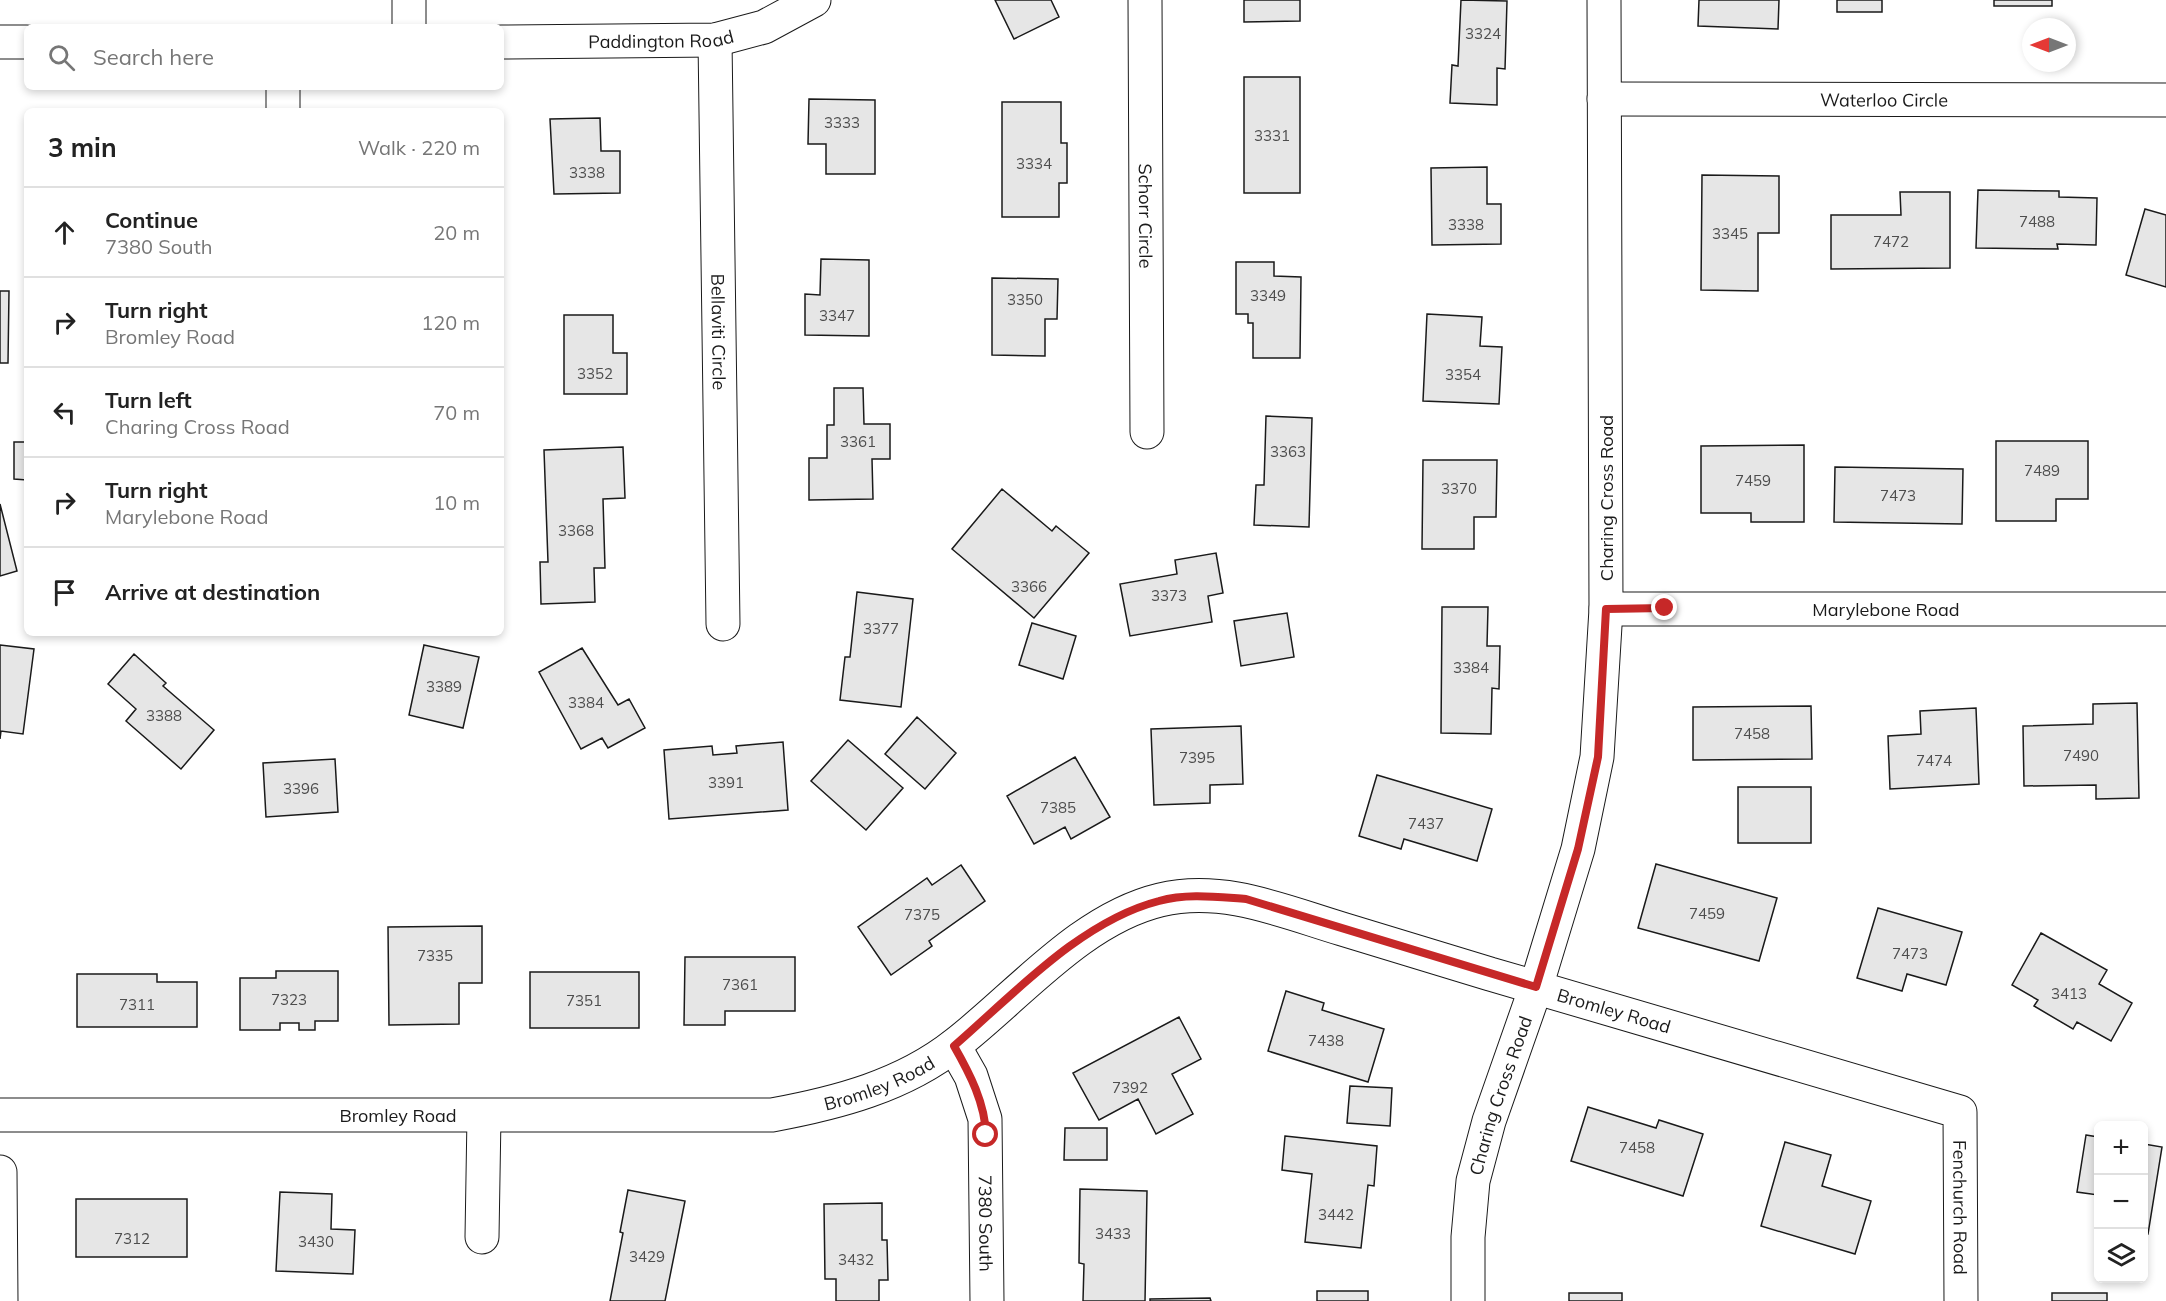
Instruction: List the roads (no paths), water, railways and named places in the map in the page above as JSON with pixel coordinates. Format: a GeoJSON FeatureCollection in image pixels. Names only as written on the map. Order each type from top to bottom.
{"type":"FeatureCollection","features":[{"type":"Feature","properties":{"kind":"street"},"geometry":{"type":"LineString","coordinates":[[409,0],[409,24]]}},
{"type":"Feature","properties":{"kind":"street","name":"Paddington Road"},"geometry":{"type":"LineString","coordinates":[[504,42],[715,40],[764,27],[814,0]]}},
{"type":"Feature","properties":{"kind":"street","name":"Schorr Circle"},"geometry":{"type":"LineString","coordinates":[[1145,0],[1147,432]]}},
{"type":"Feature","properties":{"kind":"street","name":"Charing Cross Road"},"geometry":{"type":"LineString","coordinates":[[1468,1301],[1468,1237],[1473,1181],[1489,1121],[1536,987],[1578,849],[1598,757],[1606,609],[1604,0]]}},
{"type":"Feature","properties":{"kind":"street","name":"Bellaviti Circle"},"geometry":{"type":"LineString","coordinates":[[715,40],[723,624]]}},
{"type":"Feature","properties":{"kind":"street"},"geometry":{"type":"LineString","coordinates":[[0,42],[24,42]]}},
{"type":"Feature","properties":{"kind":"street"},"geometry":{"type":"LineString","coordinates":[[283,90],[283,108]]}},
{"type":"Feature","properties":{"kind":"street","name":"Waterloo Circle"},"geometry":{"type":"LineString","coordinates":[[1604,99],[2166,100]]}},
{"type":"Feature","properties":{"kind":"street","name":"Marylebone Road"},"geometry":{"type":"LineString","coordinates":[[1606,609],[2166,609]]}},
{"type":"Feature","properties":{"kind":"street","name":"Bromley Road"},"geometry":{"type":"LineString","coordinates":[[0,1115],[772,1115],[833,1104],[890,1083],[954,1046],[1067,948],[1128,911],[1160,900],[1199,895],[1246,899],[1960,1112]]}},
{"type":"Feature","properties":{"kind":"street","name":"7380 South"},"geometry":{"type":"LineString","coordinates":[[954,1046],[971,1076],[986,1119],[987,1301]]}},
{"type":"Feature","properties":{"kind":"street","name":"Fenchurch Road"},"geometry":{"type":"LineString","coordinates":[[1960,1112],[1961,1301]]}},
{"type":"Feature","properties":{"kind":"street"},"geometry":{"type":"LineString","coordinates":[[482,1237],[484,1116]]}},
{"type":"Feature","properties":{"kind":"street"},"geometry":{"type":"LineString","coordinates":[[0,1172],[2,1301]]}}]}
